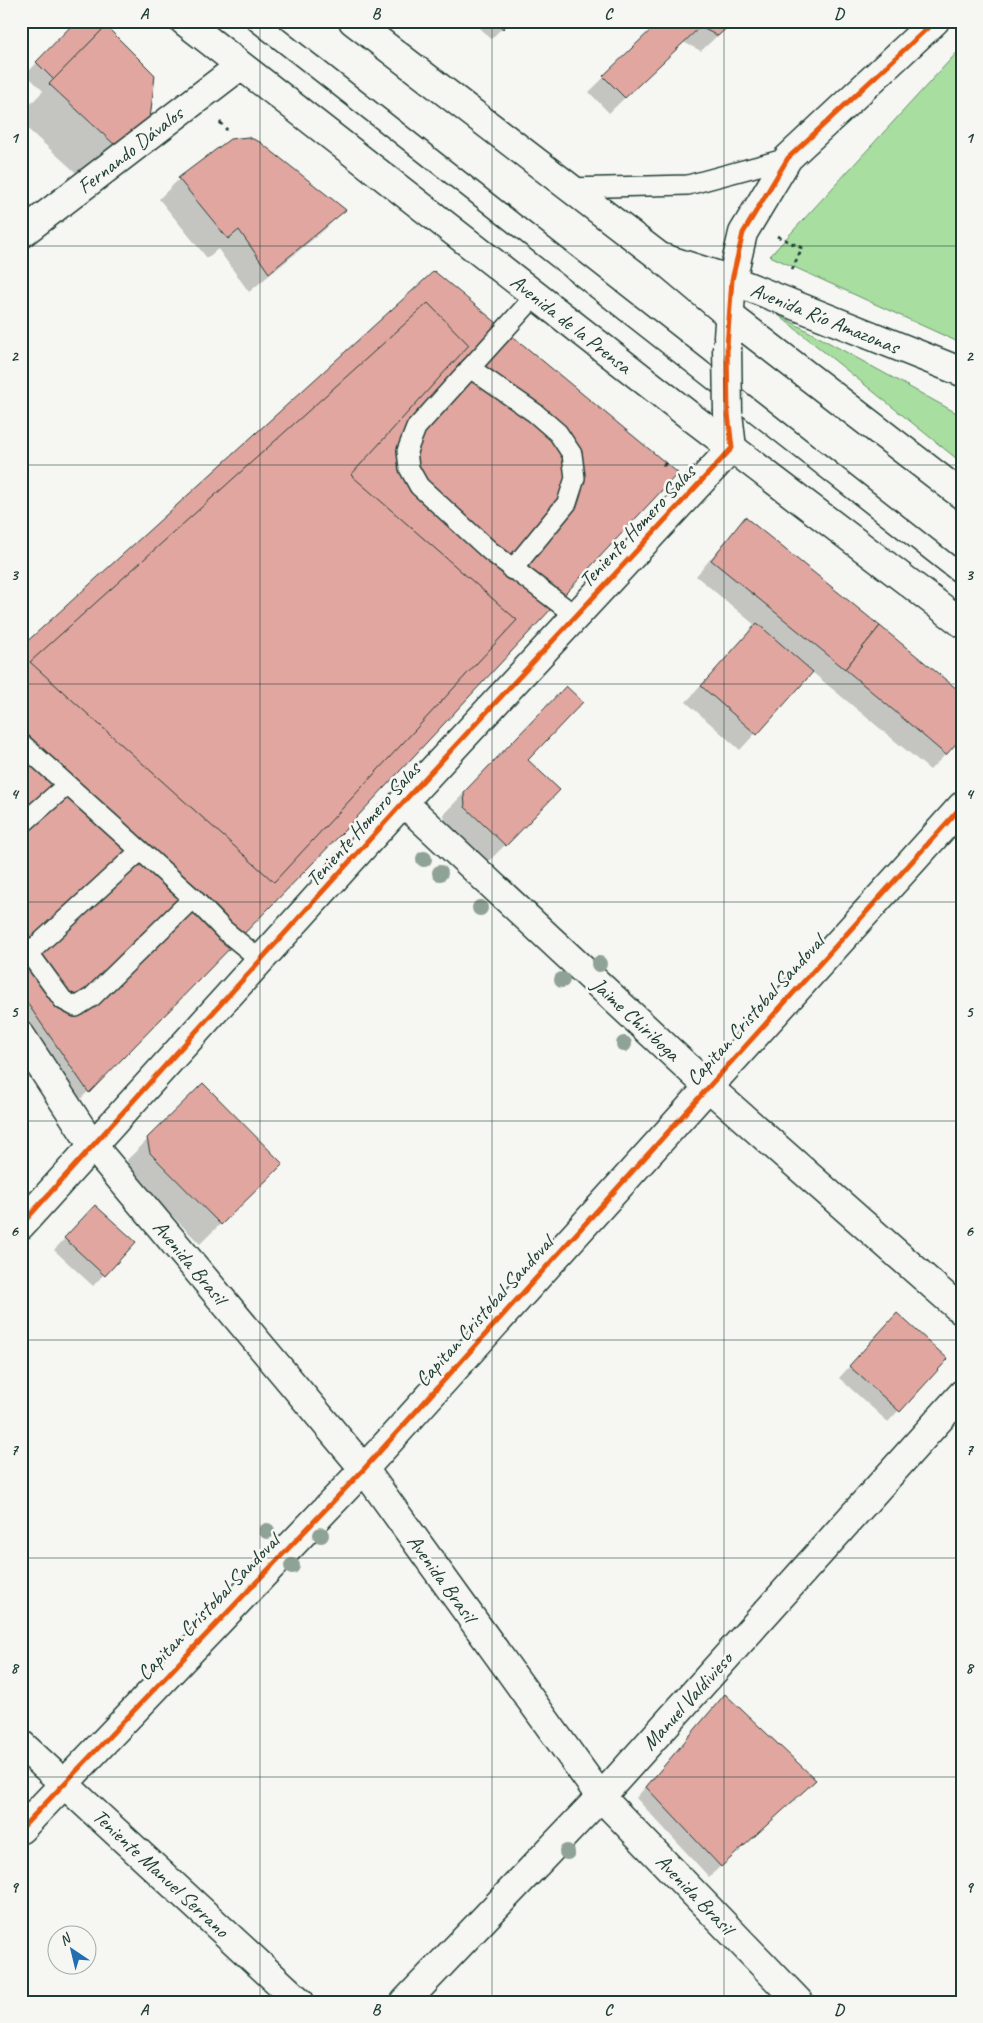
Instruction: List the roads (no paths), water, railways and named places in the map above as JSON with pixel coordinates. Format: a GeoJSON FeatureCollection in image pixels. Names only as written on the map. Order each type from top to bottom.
{"type":"FeatureCollection","features":[{"type":"Feature","properties":{"kind":"street","name":"Avenida de la Prensa"},"geometry":{"type":"LineString","coordinates":[[184,21],[535,296],[962,623]]}},
{"type":"Feature","properties":{"kind":"street"},"geometry":{"type":"LineString","coordinates":[[353,21],[660,257],[730,316],[962,495]]}},
{"type":"Feature","properties":{"kind":"street"},"geometry":{"type":"LineString","coordinates":[[732,448],[728,412],[727,346],[732,280],[743,233],[788,158],[935,21]]}},
{"type":"Feature","properties":{"kind":"street","name":"Fernando Dávalos"},"geometry":{"type":"LineString","coordinates":[[21,234],[240,66]]}},
{"type":"Feature","properties":{"kind":"street","name":"Avenida Río Amazonas"},"geometry":{"type":"LineString","coordinates":[[660,257],[732,280],[962,372]]}},
{"type":"Feature","properties":{"kind":"street","name":"Teniente Homero Salas"},"geometry":{"type":"LineString","coordinates":[[21,1225],[403,802],[732,448]]}},
{"type":"Feature","properties":{"kind":"street","name":"Jaime Chiriboga"},"geometry":{"type":"LineString","coordinates":[[403,802],[707,1086],[962,1312]]}},
{"type":"Feature","properties":{"kind":"street","name":"Capitan Cristobal Sandoval"},"geometry":{"type":"LineString","coordinates":[[21,1829],[364,1469],[707,1086],[962,806]]}},
{"type":"Feature","properties":{"kind":"street","name":"Avenida Brasil"},"geometry":{"type":"LineString","coordinates":[[21,1036],[93,1146],[364,1469],[600,1796],[799,2002]]}},
{"type":"Feature","properties":{"kind":"street","name":"Manuel Valdivieso"},"geometry":{"type":"LineString","coordinates":[[405,2002],[600,1796],[962,1394]]}},
{"type":"Feature","properties":{"kind":"street","name":"Teniente Manuel Serrano"},"geometry":{"type":"LineString","coordinates":[[21,1744],[300,2002]]}},
{"type":"Feature","properties":{"kind":"lane"},"geometry":{"type":"LineString","coordinates":[[256,21],[962,575]]}},
{"type":"Feature","properties":{"kind":"lane"},"geometry":{"type":"LineString","coordinates":[[568,188],[688,185],[788,158]]}},
{"type":"Feature","properties":{"kind":"lane"},"geometry":{"type":"LineString","coordinates":[[535,296],[416,428],[407,451],[409,468],[419,486],[512,570],[576,616]]}},
{"type":"Feature","properties":{"kind":"lane"},"geometry":{"type":"LineString","coordinates":[[470,368],[535,413],[558,433],[572,454],[575,478],[567,503],[512,570]]}},
{"type":"Feature","properties":{"kind":"lane"},"geometry":{"type":"LineString","coordinates":[[21,743],[193,898],[224,930],[262,960]]}},
{"type":"Feature","properties":{"kind":"lane"},"geometry":{"type":"LineString","coordinates":[[21,825],[67,785]]}},
{"type":"Feature","properties":{"kind":"lane"},"geometry":{"type":"LineString","coordinates":[[140,851],[25,948],[63,1000],[76,1007],[92,998],[193,898]]}}]}
